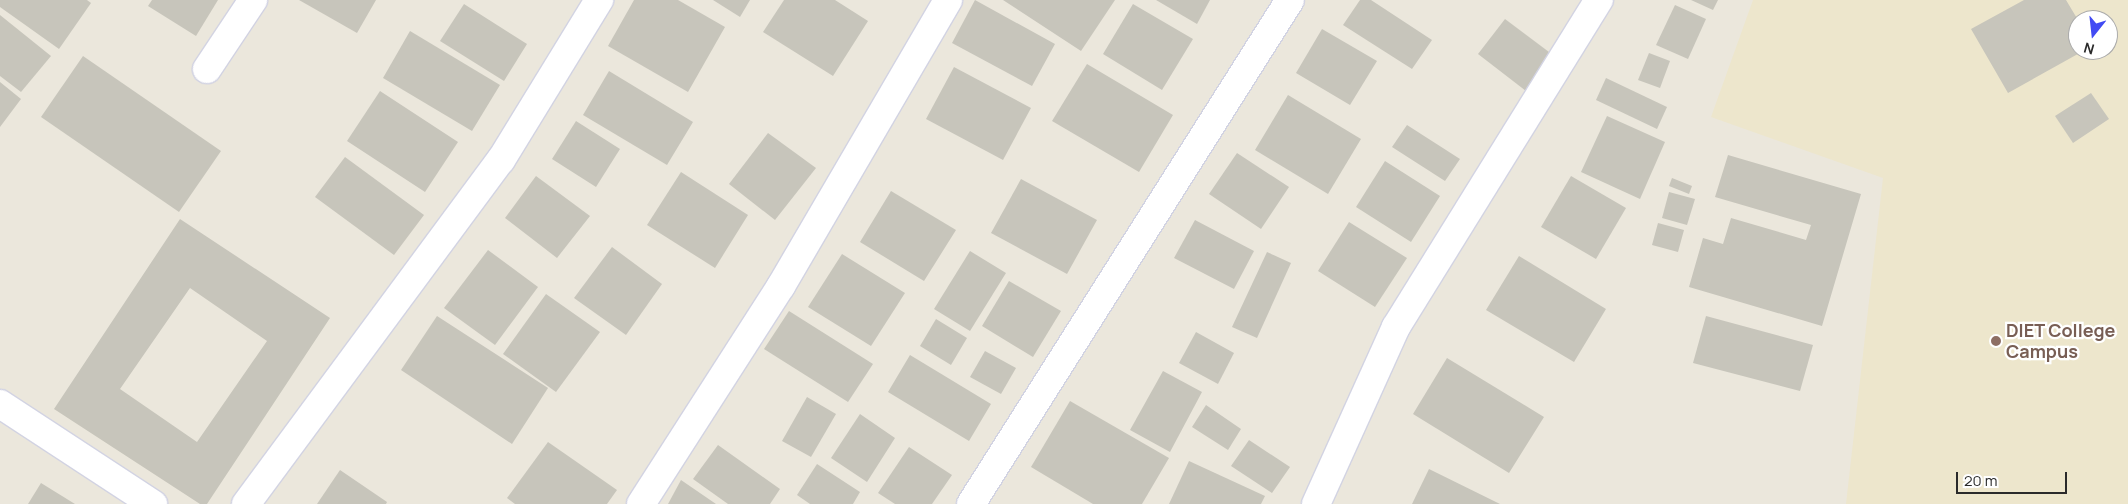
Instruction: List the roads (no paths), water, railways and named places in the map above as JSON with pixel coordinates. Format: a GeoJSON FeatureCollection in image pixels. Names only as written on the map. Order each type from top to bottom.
{"type":"FeatureCollection","features":[{"type":"Feature","properties":{"kind":"street"},"geometry":{"type":"LineString","coordinates":[[206,69],[253,0]]}},
{"type":"Feature","properties":{"kind":"street"},"geometry":{"type":"LineString","coordinates":[[246,504],[501,160],[599,0]]}},
{"type":"Feature","properties":{"kind":"street"},"geometry":{"type":"LineString","coordinates":[[641,504],[781,286],[948,0]]}},
{"type":"Feature","properties":{"kind":"street"},"geometry":{"type":"LineString","coordinates":[[971,504],[1290,0]]}},
{"type":"Feature","properties":{"kind":"street"},"geometry":{"type":"LineString","coordinates":[[1316,504],[1396,326],[1599,0]]}},
{"type":"Feature","properties":{"kind":"street"},"geometry":{"type":"LineString","coordinates":[[0,404],[152,504]]}},
{"type":"Feature","properties":{"kind":"place","name":"DIET College Campus"},"geometry":{"type":"Point","coordinates":[1996,341]}}]}
